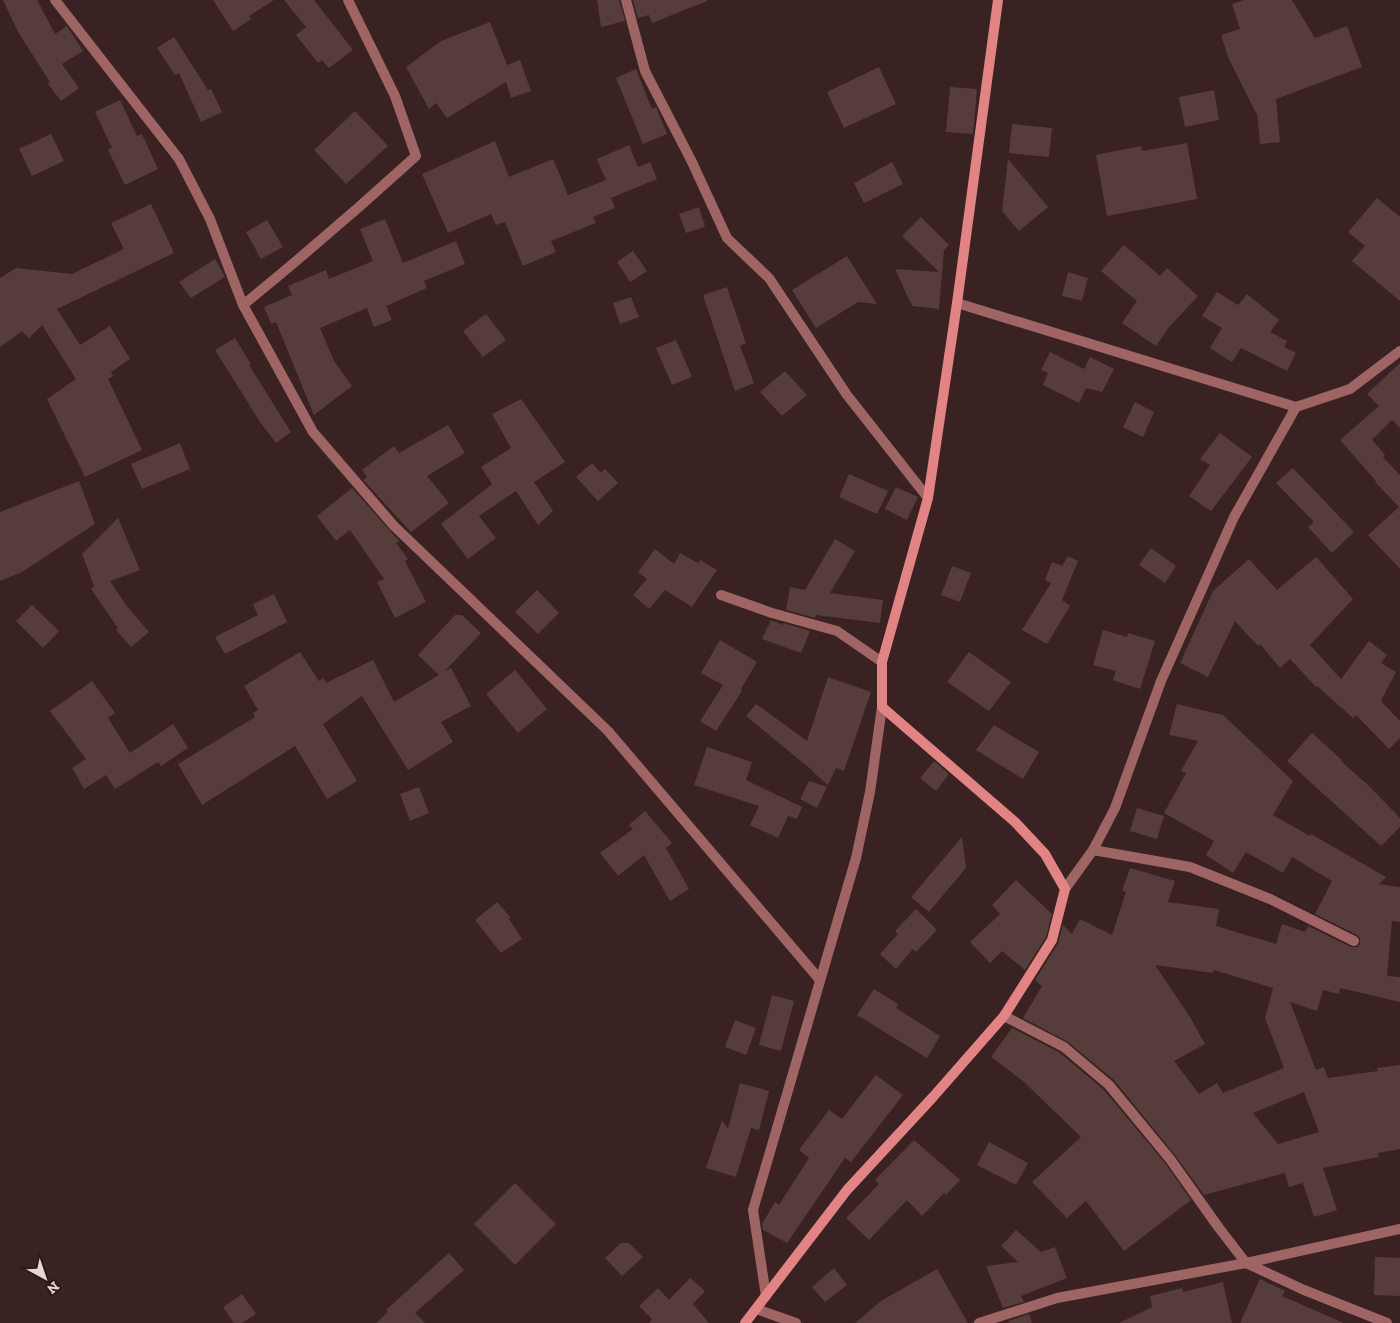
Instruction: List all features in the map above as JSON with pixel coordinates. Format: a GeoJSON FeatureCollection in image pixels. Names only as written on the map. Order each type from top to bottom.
{"type":"FeatureCollection","features":[{"type":"Feature","properties":{"kind":"street"},"geometry":{"type":"LineString","coordinates":[[54,0],[178,159],[210,219],[243,305],[313,432],[394,526],[608,731],[820,980]]}},
{"type":"Feature","properties":{"kind":"street"},"geometry":{"type":"LineString","coordinates":[[243,305],[350,216],[416,156],[395,96],[348,0]]}},
{"type":"Feature","properties":{"kind":"street"},"geometry":{"type":"LineString","coordinates":[[626,0],[645,71],[692,162],[727,238],[769,278],[847,395],[928,498]]}},
{"type":"Feature","properties":{"kind":"street"},"geometry":{"type":"LineString","coordinates":[[766,1296],[753,1210],[856,858],[870,792],[882,707],[882,662],[928,498],[957,303],[998,0]]}},
{"type":"Feature","properties":{"kind":"street"},"geometry":{"type":"LineString","coordinates":[[957,303],[1296,407],[1350,389],[1400,351]]}},
{"type":"Feature","properties":{"kind":"street"},"geometry":{"type":"LineString","coordinates":[[745,1323],[847,1190],[933,1098],[1004,1016],[1052,940],[1065,889],[1093,850],[1115,808],[1160,681],[1234,517],[1296,407]]}},
{"type":"Feature","properties":{"kind":"street"},"geometry":{"type":"LineString","coordinates":[[721,595],[772,613],[837,632],[882,662]]}},
{"type":"Feature","properties":{"kind":"street"},"geometry":{"type":"LineString","coordinates":[[882,707],[1015,822],[1045,854],[1065,889]]}},
{"type":"Feature","properties":{"kind":"street"},"geometry":{"type":"LineString","coordinates":[[1093,850],[1190,867],[1270,900],[1354,941]]}},
{"type":"Feature","properties":{"kind":"street"},"geometry":{"type":"LineString","coordinates":[[1004,1016],[1064,1048],[1109,1085],[1170,1159],[1246,1263],[1304,1290],[1387,1323]]}},
{"type":"Feature","properties":{"kind":"street"},"geometry":{"type":"LineString","coordinates":[[979,1323],[1057,1298],[1246,1263],[1400,1229]]}},
{"type":"Feature","properties":{"kind":"street"},"geometry":{"type":"LineString","coordinates":[[756,1309],[796,1323]]}},
{"type":"Feature","properties":{"kind":"building"},"geometry":{"type":"Polygon","coordinates":[[[3,0],[37,0],[55,34],[67,26],[83,51],[62,64],[79,88],[61,101],[48,84],[50,82],[18,32],[3,0]]]}},
{"type":"Feature","properties":{"kind":"building"},"geometry":{"type":"Polygon","coordinates":[[[213,0],[274,0],[249,16],[251,19],[233,31],[213,0]]]}},
{"type":"Feature","properties":{"kind":"building"},"geometry":{"type":"Polygon","coordinates":[[[284,0],[314,0],[353,50],[329,68],[322,60],[318,63],[296,35],[306,27],[284,0]]]}},
{"type":"Feature","properties":{"kind":"building"},"geometry":{"type":"Polygon","coordinates":[[[597,0],[619,0],[625,21],[601,27],[597,0]]]}},
{"type":"Feature","properties":{"kind":"building"},"geometry":{"type":"Polygon","coordinates":[[[633,0],[707,1],[652,23],[649,15],[638,18],[633,0]]]}},
{"type":"Feature","properties":{"kind":"building"},"geometry":{"type":"Polygon","coordinates":[[[1244,0],[1292,0],[1315,38],[1347,26],[1362,67],[1276,99],[1280,142],[1260,144],[1257,113],[1228,57],[1221,35],[1240,29],[1232,4],[1244,0]]]}},
{"type":"Feature","properties":{"kind":"building"},"geometry":{"type":"Polygon","coordinates":[[[490,22],[507,65],[520,60],[531,91],[511,98],[506,82],[447,118],[436,103],[429,109],[406,67],[441,41],[490,22]]]}},
{"type":"Feature","properties":{"kind":"building"},"geometry":{"type":"Polygon","coordinates":[[[174,37],[208,90],[211,89],[222,112],[201,122],[179,73],[175,75],[157,48],[174,37]]]}},
{"type":"Feature","properties":{"kind":"building"},"geometry":{"type":"Polygon","coordinates":[[[879,67],[896,104],[844,128],[827,92],[879,67]]]}},
{"type":"Feature","properties":{"kind":"building"},"geometry":{"type":"Polygon","coordinates":[[[636,69],[652,109],[656,107],[667,134],[643,144],[616,78],[636,69]]]}},
{"type":"Feature","properties":{"kind":"building"},"geometry":{"type":"Polygon","coordinates":[[[950,87],[977,89],[973,134],[946,132],[950,87]]]}},
{"type":"Feature","properties":{"kind":"building"},"geometry":{"type":"Polygon","coordinates":[[[1214,90],[1219,120],[1185,127],[1179,97],[1214,90]]]}},
{"type":"Feature","properties":{"kind":"building"},"geometry":{"type":"Polygon","coordinates":[[[120,100],[137,136],[142,134],[158,169],[125,185],[108,150],[112,148],[95,112],[120,100]]]}},
{"type":"Feature","properties":{"kind":"building"},"geometry":{"type":"Polygon","coordinates":[[[355,111],[388,146],[346,184],[314,150],[355,111]]]}},
{"type":"Feature","properties":{"kind":"building"},"geometry":{"type":"Polygon","coordinates":[[[1012,124],[1052,128],[1049,157],[1009,153],[1012,124]]]}},
{"type":"Feature","properties":{"kind":"building"},"geometry":{"type":"Polygon","coordinates":[[[51,134],[64,161],[32,176],[19,149],[51,134]]]}},
{"type":"Feature","properties":{"kind":"building"},"geometry":{"type":"Polygon","coordinates":[[[495,141],[509,177],[553,159],[568,195],[606,180],[597,159],[629,145],[638,167],[650,162],[657,179],[611,198],[615,208],[593,217],[596,223],[551,241],[556,252],[523,266],[505,222],[496,225],[491,214],[448,233],[422,174],[495,141]]]}},
{"type":"Feature","properties":{"kind":"building"},"geometry":{"type":"Polygon","coordinates":[[[1187,143],[1197,199],[1107,216],[1096,155],[1141,146],[1142,151],[1187,143]]]}},
{"type":"Feature","properties":{"kind":"building"},"geometry":{"type":"Polygon","coordinates":[[[1008,159],[1048,207],[1019,231],[1002,211],[1008,159]]]}},
{"type":"Feature","properties":{"kind":"building"},"geometry":{"type":"Polygon","coordinates":[[[892,162],[903,184],[864,203],[854,183],[892,162]]]}},
{"type":"Feature","properties":{"kind":"building"},"geometry":{"type":"Polygon","coordinates":[[[1377,198],[1400,217],[1400,301],[1352,261],[1365,246],[1348,232],[1377,198]]]}},
{"type":"Feature","properties":{"kind":"building"},"geometry":{"type":"Polygon","coordinates":[[[151,204],[174,253],[57,309],[80,345],[110,326],[130,359],[111,372],[113,376],[108,379],[142,450],[85,477],[47,399],[76,379],[42,325],[29,338],[22,331],[0,347],[0,278],[16,268],[72,274],[124,249],[111,223],[151,204]]]}},
{"type":"Feature","properties":{"kind":"building"},"geometry":{"type":"Polygon","coordinates":[[[699,207],[705,227],[686,233],[679,214],[699,207]]]}},
{"type":"Feature","properties":{"kind":"building"},"geometry":{"type":"Polygon","coordinates":[[[921,217],[949,245],[944,250],[939,309],[912,306],[895,269],[939,272],[902,236],[921,217]]]}},
{"type":"Feature","properties":{"kind":"building"},"geometry":{"type":"Polygon","coordinates":[[[385,219],[403,263],[456,241],[465,264],[424,281],[427,288],[386,306],[392,320],[374,327],[367,308],[320,328],[334,361],[352,386],[314,415],[276,322],[271,324],[264,307],[292,295],[288,286],[326,270],[329,279],[373,261],[360,229],[385,219]]]}},
{"type":"Feature","properties":{"kind":"building"},"geometry":{"type":"Polygon","coordinates":[[[267,220],[283,247],[261,259],[246,232],[267,220]]]}},
{"type":"Feature","properties":{"kind":"building"},"geometry":{"type":"Polygon","coordinates":[[[1124,245],[1160,276],[1167,268],[1198,296],[1169,327],[1156,346],[1122,323],[1137,301],[1101,271],[1124,245]]]}},
{"type":"Feature","properties":{"kind":"building"},"geometry":{"type":"Polygon","coordinates":[[[633,251],[647,271],[630,282],[617,262],[633,251]]]}},
{"type":"Feature","properties":{"kind":"building"},"geometry":{"type":"Polygon","coordinates":[[[847,256],[877,304],[858,302],[816,328],[792,290],[847,256]]]}},
{"type":"Feature","properties":{"kind":"building"},"geometry":{"type":"Polygon","coordinates":[[[215,259],[225,277],[191,298],[179,282],[215,259]]]}},
{"type":"Feature","properties":{"kind":"building"},"geometry":{"type":"Polygon","coordinates":[[[1068,272],[1088,278],[1082,301],[1062,296],[1068,272]]]}},
{"type":"Feature","properties":{"kind":"building"},"geometry":{"type":"Polygon","coordinates":[[[727,287],[746,343],[740,346],[754,383],[735,391],[703,295],[727,287]]]}},
{"type":"Feature","properties":{"kind":"building"},"geometry":{"type":"Polygon","coordinates":[[[1217,292],[1238,305],[1247,294],[1279,320],[1270,332],[1287,341],[1284,347],[1296,353],[1287,371],[1241,348],[1232,362],[1210,348],[1222,328],[1202,316],[1217,292]]]}},
{"type":"Feature","properties":{"kind":"building"},"geometry":{"type":"Polygon","coordinates":[[[631,297],[639,317],[620,324],[613,303],[631,297]]]}},
{"type":"Feature","properties":{"kind":"building"},"geometry":{"type":"Polygon","coordinates":[[[486,314],[506,340],[483,357],[463,331],[486,314]]]}},
{"type":"Feature","properties":{"kind":"building"},"geometry":{"type":"Polygon","coordinates":[[[235,338],[251,364],[249,365],[291,432],[276,443],[260,422],[215,350],[235,338]]]}},
{"type":"Feature","properties":{"kind":"building"},"geometry":{"type":"Polygon","coordinates":[[[676,340],[692,377],[672,385],[656,348],[676,340]]]}},
{"type":"Feature","properties":{"kind":"building"},"geometry":{"type":"Polygon","coordinates":[[[1050,352],[1084,369],[1090,357],[1114,369],[1102,392],[1086,388],[1079,403],[1043,385],[1048,373],[1041,370],[1050,352]]]}},
{"type":"Feature","properties":{"kind":"building"},"geometry":{"type":"Polygon","coordinates":[[[1400,363],[1400,428],[1392,420],[1372,440],[1385,455],[1383,457],[1400,475],[1400,569],[1368,535],[1399,507],[1340,440],[1379,406],[1367,394],[1400,363]]]}},
{"type":"Feature","properties":{"kind":"building"},"geometry":{"type":"Polygon","coordinates":[[[785,371],[807,395],[782,416],[760,392],[785,371]]]}},
{"type":"Feature","properties":{"kind":"building"},"geometry":{"type":"Polygon","coordinates":[[[521,399],[565,462],[534,482],[553,511],[538,525],[516,491],[479,516],[496,538],[468,559],[441,524],[492,484],[481,467],[511,448],[492,414],[521,399]]]}},
{"type":"Feature","properties":{"kind":"building"},"geometry":{"type":"Polygon","coordinates":[[[1135,402],[1154,412],[1143,437],[1123,427],[1135,402]]]}},
{"type":"Feature","properties":{"kind":"building"},"geometry":{"type":"Polygon","coordinates":[[[448,425],[465,453],[427,476],[449,503],[411,532],[363,480],[367,477],[362,470],[394,446],[399,453],[448,425]]]}},
{"type":"Feature","properties":{"kind":"building"},"geometry":{"type":"Polygon","coordinates":[[[1220,433],[1252,457],[1211,511],[1189,496],[1210,465],[1200,459],[1220,433]]]}},
{"type":"Feature","properties":{"kind":"building"},"geometry":{"type":"Polygon","coordinates":[[[180,443],[190,469],[142,489],[131,464],[180,443]]]}},
{"type":"Feature","properties":{"kind":"building"},"geometry":{"type":"Polygon","coordinates":[[[592,463],[601,473],[605,469],[618,483],[598,501],[576,477],[592,463]]]}},
{"type":"Feature","properties":{"kind":"building"},"geometry":{"type":"Polygon","coordinates":[[[1293,468],[1354,532],[1332,553],[1308,527],[1314,522],[1276,483],[1293,468]]]}},
{"type":"Feature","properties":{"kind":"building"},"geometry":{"type":"Polygon","coordinates":[[[849,474],[888,491],[877,514],[839,497],[849,474]]]}},
{"type":"Feature","properties":{"kind":"building"},"geometry":{"type":"Polygon","coordinates":[[[79,481],[95,524],[22,572],[0,581],[0,512],[79,481]]]}},
{"type":"Feature","properties":{"kind":"building"},"geometry":{"type":"Polygon","coordinates":[[[896,487],[918,497],[907,520],[885,509],[896,487]]]}},
{"type":"Feature","properties":{"kind":"building"},"geometry":{"type":"Polygon","coordinates":[[[352,488],[399,541],[396,543],[408,559],[405,561],[426,602],[395,618],[377,582],[384,579],[350,530],[336,541],[317,516],[352,488]]]}},
{"type":"Feature","properties":{"kind":"building"},"geometry":{"type":"Polygon","coordinates":[[[118,518],[140,570],[110,581],[126,605],[149,632],[131,647],[116,630],[118,628],[91,589],[94,586],[82,554],[118,518]]]}},
{"type":"Feature","properties":{"kind":"building"},"geometry":{"type":"Polygon","coordinates":[[[835,539],[855,551],[830,593],[883,600],[880,623],[816,615],[815,618],[786,610],[790,587],[805,590],[835,539]]]}},
{"type":"Feature","properties":{"kind":"building"},"geometry":{"type":"Polygon","coordinates":[[[1151,548],[1176,566],[1165,583],[1139,565],[1151,548]]]}},
{"type":"Feature","properties":{"kind":"building"},"geometry":{"type":"Polygon","coordinates":[[[655,549],[674,564],[680,553],[698,563],[700,560],[717,570],[692,607],[665,590],[649,609],[633,595],[647,579],[638,572],[655,549]]]}},
{"type":"Feature","properties":{"kind":"building"},"geometry":{"type":"Polygon","coordinates":[[[1068,556],[1078,561],[1062,600],[1070,606],[1047,644],[1022,630],[1051,583],[1045,580],[1052,562],[1062,566],[1068,556]]]}},
{"type":"Feature","properties":{"kind":"building"},"geometry":{"type":"Polygon","coordinates":[[[1316,557],[1353,599],[1310,645],[1341,679],[1369,641],[1387,655],[1381,663],[1396,672],[1381,701],[1400,721],[1400,738],[1389,749],[1356,715],[1353,718],[1316,687],[1290,659],[1280,668],[1260,644],[1258,646],[1235,621],[1208,677],[1180,663],[1213,591],[1249,559],[1277,590],[1316,557]]]}},
{"type":"Feature","properties":{"kind":"building"},"geometry":{"type":"Polygon","coordinates":[[[952,566],[971,573],[960,602],[941,595],[952,566]]]}},
{"type":"Feature","properties":{"kind":"building"},"geometry":{"type":"Polygon","coordinates":[[[537,590],[559,613],[538,634],[515,612],[537,590]]]}},
{"type":"Feature","properties":{"kind":"building"},"geometry":{"type":"Polygon","coordinates":[[[274,594],[287,622],[225,654],[215,637],[258,615],[253,604],[274,594]]]}},
{"type":"Feature","properties":{"kind":"building"},"geometry":{"type":"Polygon","coordinates":[[[32,605],[59,631],[43,648],[16,621],[32,605]]]}},
{"type":"Feature","properties":{"kind":"building"},"geometry":{"type":"Polygon","coordinates":[[[455,615],[462,615],[481,633],[445,671],[451,668],[471,706],[441,722],[453,742],[408,770],[362,696],[323,724],[357,781],[327,799],[295,746],[202,805],[178,764],[255,717],[253,713],[258,710],[244,686],[300,652],[319,681],[323,678],[326,683],[373,660],[394,702],[439,675],[418,655],[455,615]]]}},
{"type":"Feature","properties":{"kind":"building"},"geometry":{"type":"Polygon","coordinates":[[[771,620],[783,625],[783,623],[810,631],[801,653],[762,639],[771,620]]]}},
{"type":"Feature","properties":{"kind":"building"},"geometry":{"type":"Polygon","coordinates":[[[1103,630],[1127,637],[1128,633],[1155,641],[1140,689],[1113,680],[1116,671],[1093,665],[1103,630]]]}},
{"type":"Feature","properties":{"kind":"building"},"geometry":{"type":"Polygon","coordinates":[[[720,640],[757,662],[741,689],[742,691],[716,731],[700,721],[723,685],[701,673],[720,640]]]}},
{"type":"Feature","properties":{"kind":"building"},"geometry":{"type":"Polygon","coordinates":[[[969,652],[1011,682],[989,711],[947,682],[969,652]]]}},
{"type":"Feature","properties":{"kind":"building"},"geometry":{"type":"Polygon","coordinates":[[[515,670],[547,709],[518,733],[486,694],[515,670]]]}},
{"type":"Feature","properties":{"kind":"building"},"geometry":{"type":"Polygon","coordinates":[[[828,677],[871,692],[844,771],[836,768],[828,785],[746,716],[756,704],[807,741],[828,677]]]}},
{"type":"Feature","properties":{"kind":"building"},"geometry":{"type":"Polygon","coordinates":[[[92,681],[115,713],[108,718],[130,753],[173,724],[188,748],[161,766],[158,762],[115,789],[106,775],[84,789],[72,768],[86,759],[50,711],[92,681]]]}},
{"type":"Feature","properties":{"kind":"building"},"geometry":{"type":"Polygon","coordinates":[[[1177,704],[1223,715],[1293,781],[1273,815],[1310,836],[1311,834],[1386,877],[1379,884],[1400,887],[1400,922],[1392,921],[1387,976],[1400,977],[1400,1002],[1340,988],[1339,994],[1323,990],[1317,1011],[1290,1002],[1316,1070],[1324,1067],[1328,1078],[1378,1071],[1377,1068],[1400,1065],[1400,1149],[1378,1153],[1379,1157],[1323,1168],[1337,1210],[1314,1217],[1303,1183],[1289,1187],[1285,1173],[1204,1195],[1175,1155],[1114,1080],[1068,1042],[1023,1018],[1042,986],[1035,980],[1058,943],[1063,925],[1072,934],[1080,919],[1112,935],[1126,892],[1122,891],[1130,868],[1175,881],[1168,902],[1219,909],[1216,926],[1276,944],[1282,924],[1305,932],[1308,926],[1351,947],[1357,947],[1360,944],[1360,938],[1357,935],[1315,914],[1332,881],[1292,857],[1283,873],[1246,852],[1233,873],[1206,855],[1214,841],[1164,813],[1186,773],[1181,771],[1198,741],[1169,735],[1177,704]],[[1155,965],[1190,1017],[1205,1044],[1174,1061],[1199,1094],[1217,1083],[1223,1093],[1284,1068],[1265,1018],[1273,988],[1214,970],[1213,973],[1155,965]],[[1304,1092],[1253,1113],[1278,1144],[1319,1132],[1304,1092]]]}},
{"type":"Feature","properties":{"kind":"building"},"geometry":{"type":"Polygon","coordinates":[[[994,725],[1039,752],[1023,779],[976,750],[994,725]]]}},
{"type":"Feature","properties":{"kind":"building"},"geometry":{"type":"Polygon","coordinates":[[[1312,733],[1400,818],[1400,827],[1381,846],[1287,761],[1312,733]]]}},
{"type":"Feature","properties":{"kind":"building"},"geometry":{"type":"Polygon","coordinates":[[[707,747],[752,762],[746,780],[802,807],[797,819],[788,816],[778,838],[750,825],[759,806],[694,785],[707,747]]]}},
{"type":"Feature","properties":{"kind":"building"},"geometry":{"type":"Polygon","coordinates":[[[934,761],[949,774],[936,791],[920,778],[934,761]]]}},
{"type":"Feature","properties":{"kind":"building"},"geometry":{"type":"Polygon","coordinates":[[[809,781],[827,787],[817,808],[800,799],[809,781]]]}},
{"type":"Feature","properties":{"kind":"building"},"geometry":{"type":"Polygon","coordinates":[[[419,787],[429,813],[410,821],[400,794],[419,787]]]}},
{"type":"Feature","properties":{"kind":"building"},"geometry":{"type":"Polygon","coordinates":[[[1137,808],[1164,816],[1157,839],[1130,831],[1137,808]]]}},
{"type":"Feature","properties":{"kind":"building"},"geometry":{"type":"Polygon","coordinates":[[[645,811],[672,843],[666,848],[689,889],[670,901],[644,855],[618,876],[600,853],[633,829],[629,825],[645,811]]]}},
{"type":"Feature","properties":{"kind":"building"},"geometry":{"type":"Polygon","coordinates":[[[962,837],[966,868],[929,912],[911,897],[962,837]]]}},
{"type":"Feature","properties":{"kind":"building"},"geometry":{"type":"Polygon","coordinates":[[[1016,880],[1052,914],[1046,937],[1025,970],[1002,951],[990,963],[970,942],[1000,914],[992,905],[1016,880]]]}},
{"type":"Feature","properties":{"kind":"building"},"geometry":{"type":"Polygon","coordinates":[[[497,902],[511,918],[509,919],[522,939],[501,953],[475,920],[497,902]]]}},
{"type":"Feature","properties":{"kind":"building"},"geometry":{"type":"Polygon","coordinates":[[[916,909],[937,930],[916,952],[913,949],[896,969],[880,954],[898,934],[895,931],[916,909]]]}},
{"type":"Feature","properties":{"kind":"building"},"geometry":{"type":"Polygon","coordinates":[[[874,989],[898,1004],[896,1008],[940,1036],[927,1058],[857,1015],[874,989]]]}},
{"type":"Feature","properties":{"kind":"building"},"geometry":{"type":"Polygon","coordinates":[[[772,995],[794,1001],[781,1051],[759,1045],[772,995]]]}},
{"type":"Feature","properties":{"kind":"building"},"geometry":{"type":"Polygon","coordinates":[[[735,1020],[756,1028],[746,1055],[725,1047],[735,1020]]]}},
{"type":"Feature","properties":{"kind":"building"},"geometry":{"type":"Polygon","coordinates":[[[1012,1028],[1060,1053],[1104,1090],[1165,1163],[1191,1200],[1124,1251],[1086,1201],[1067,1218],[1032,1182],[1081,1137],[1023,1081],[991,1057],[1012,1028]]]}},
{"type":"Feature","properties":{"kind":"building"},"geometry":{"type":"Polygon","coordinates":[[[876,1075],[903,1095],[851,1162],[845,1158],[787,1243],[763,1230],[762,1224],[775,1202],[779,1205],[809,1158],[799,1150],[829,1110],[842,1119],[876,1075]]]}},
{"type":"Feature","properties":{"kind":"building"},"geometry":{"type":"Polygon","coordinates":[[[740,1083],[769,1091],[759,1130],[751,1128],[736,1177],[706,1168],[722,1120],[728,1129],[740,1083]]]}},
{"type":"Feature","properties":{"kind":"building"},"geometry":{"type":"Polygon","coordinates":[[[914,1140],[960,1180],[946,1195],[944,1193],[922,1216],[907,1200],[869,1240],[846,1218],[879,1184],[875,1180],[914,1140]]]}},
{"type":"Feature","properties":{"kind":"building"},"geometry":{"type":"Polygon","coordinates":[[[989,1142],[1028,1163],[1016,1185],[977,1165],[989,1142]]]}},
{"type":"Feature","properties":{"kind":"building"},"geometry":{"type":"Polygon","coordinates":[[[515,1183],[556,1224],[515,1265],[474,1224],[515,1183]]]}},
{"type":"Feature","properties":{"kind":"building"},"geometry":{"type":"Polygon","coordinates":[[[1016,1230],[1041,1252],[1055,1247],[1067,1278],[1021,1296],[1024,1302],[1003,1308],[986,1266],[1018,1262],[1001,1246],[1016,1230]]]}},
{"type":"Feature","properties":{"kind":"building"},"geometry":{"type":"Polygon","coordinates":[[[621,1243],[629,1243],[643,1257],[622,1276],[605,1258],[621,1243]]]}},
{"type":"Feature","properties":{"kind":"building"},"geometry":{"type":"Polygon","coordinates":[[[449,1253],[464,1270],[415,1313],[425,1323],[376,1323],[388,1312],[386,1310],[449,1253]]]}},
{"type":"Feature","properties":{"kind":"building"},"geometry":{"type":"Polygon","coordinates":[[[1375,1257],[1400,1258],[1400,1296],[1374,1295],[1375,1257]]]}},
{"type":"Feature","properties":{"kind":"building"},"geometry":{"type":"Polygon","coordinates":[[[834,1268],[847,1285],[825,1302],[812,1287],[834,1268]]]}},
{"type":"Feature","properties":{"kind":"building"},"geometry":{"type":"Polygon","coordinates":[[[937,1269],[968,1323],[855,1323],[881,1301],[937,1269]]]}},
{"type":"Feature","properties":{"kind":"building"},"geometry":{"type":"Polygon","coordinates":[[[690,1278],[705,1291],[693,1304],[709,1323],[649,1323],[652,1319],[639,1306],[658,1288],[669,1300],[690,1278]]]}},
{"type":"Feature","properties":{"kind":"building"},"geometry":{"type":"Polygon","coordinates":[[[1260,1279],[1285,1291],[1282,1296],[1344,1323],[1240,1323],[1260,1279]]]}},
{"type":"Feature","properties":{"kind":"building"},"geometry":{"type":"Polygon","coordinates":[[[1223,1282],[1232,1323],[1119,1323],[1152,1307],[1150,1296],[1182,1288],[1183,1292],[1223,1282]]]}},
{"type":"Feature","properties":{"kind":"building"},"geometry":{"type":"Polygon","coordinates":[[[242,1294],[256,1314],[242,1323],[234,1323],[223,1307],[242,1294]]]}},
{"type":"Feature","properties":{"kind":"building"},"geometry":{"type":"Polygon","coordinates":[[[1029,1314],[1032,1323],[1009,1323],[1008,1321],[1029,1314]]]}}]}
